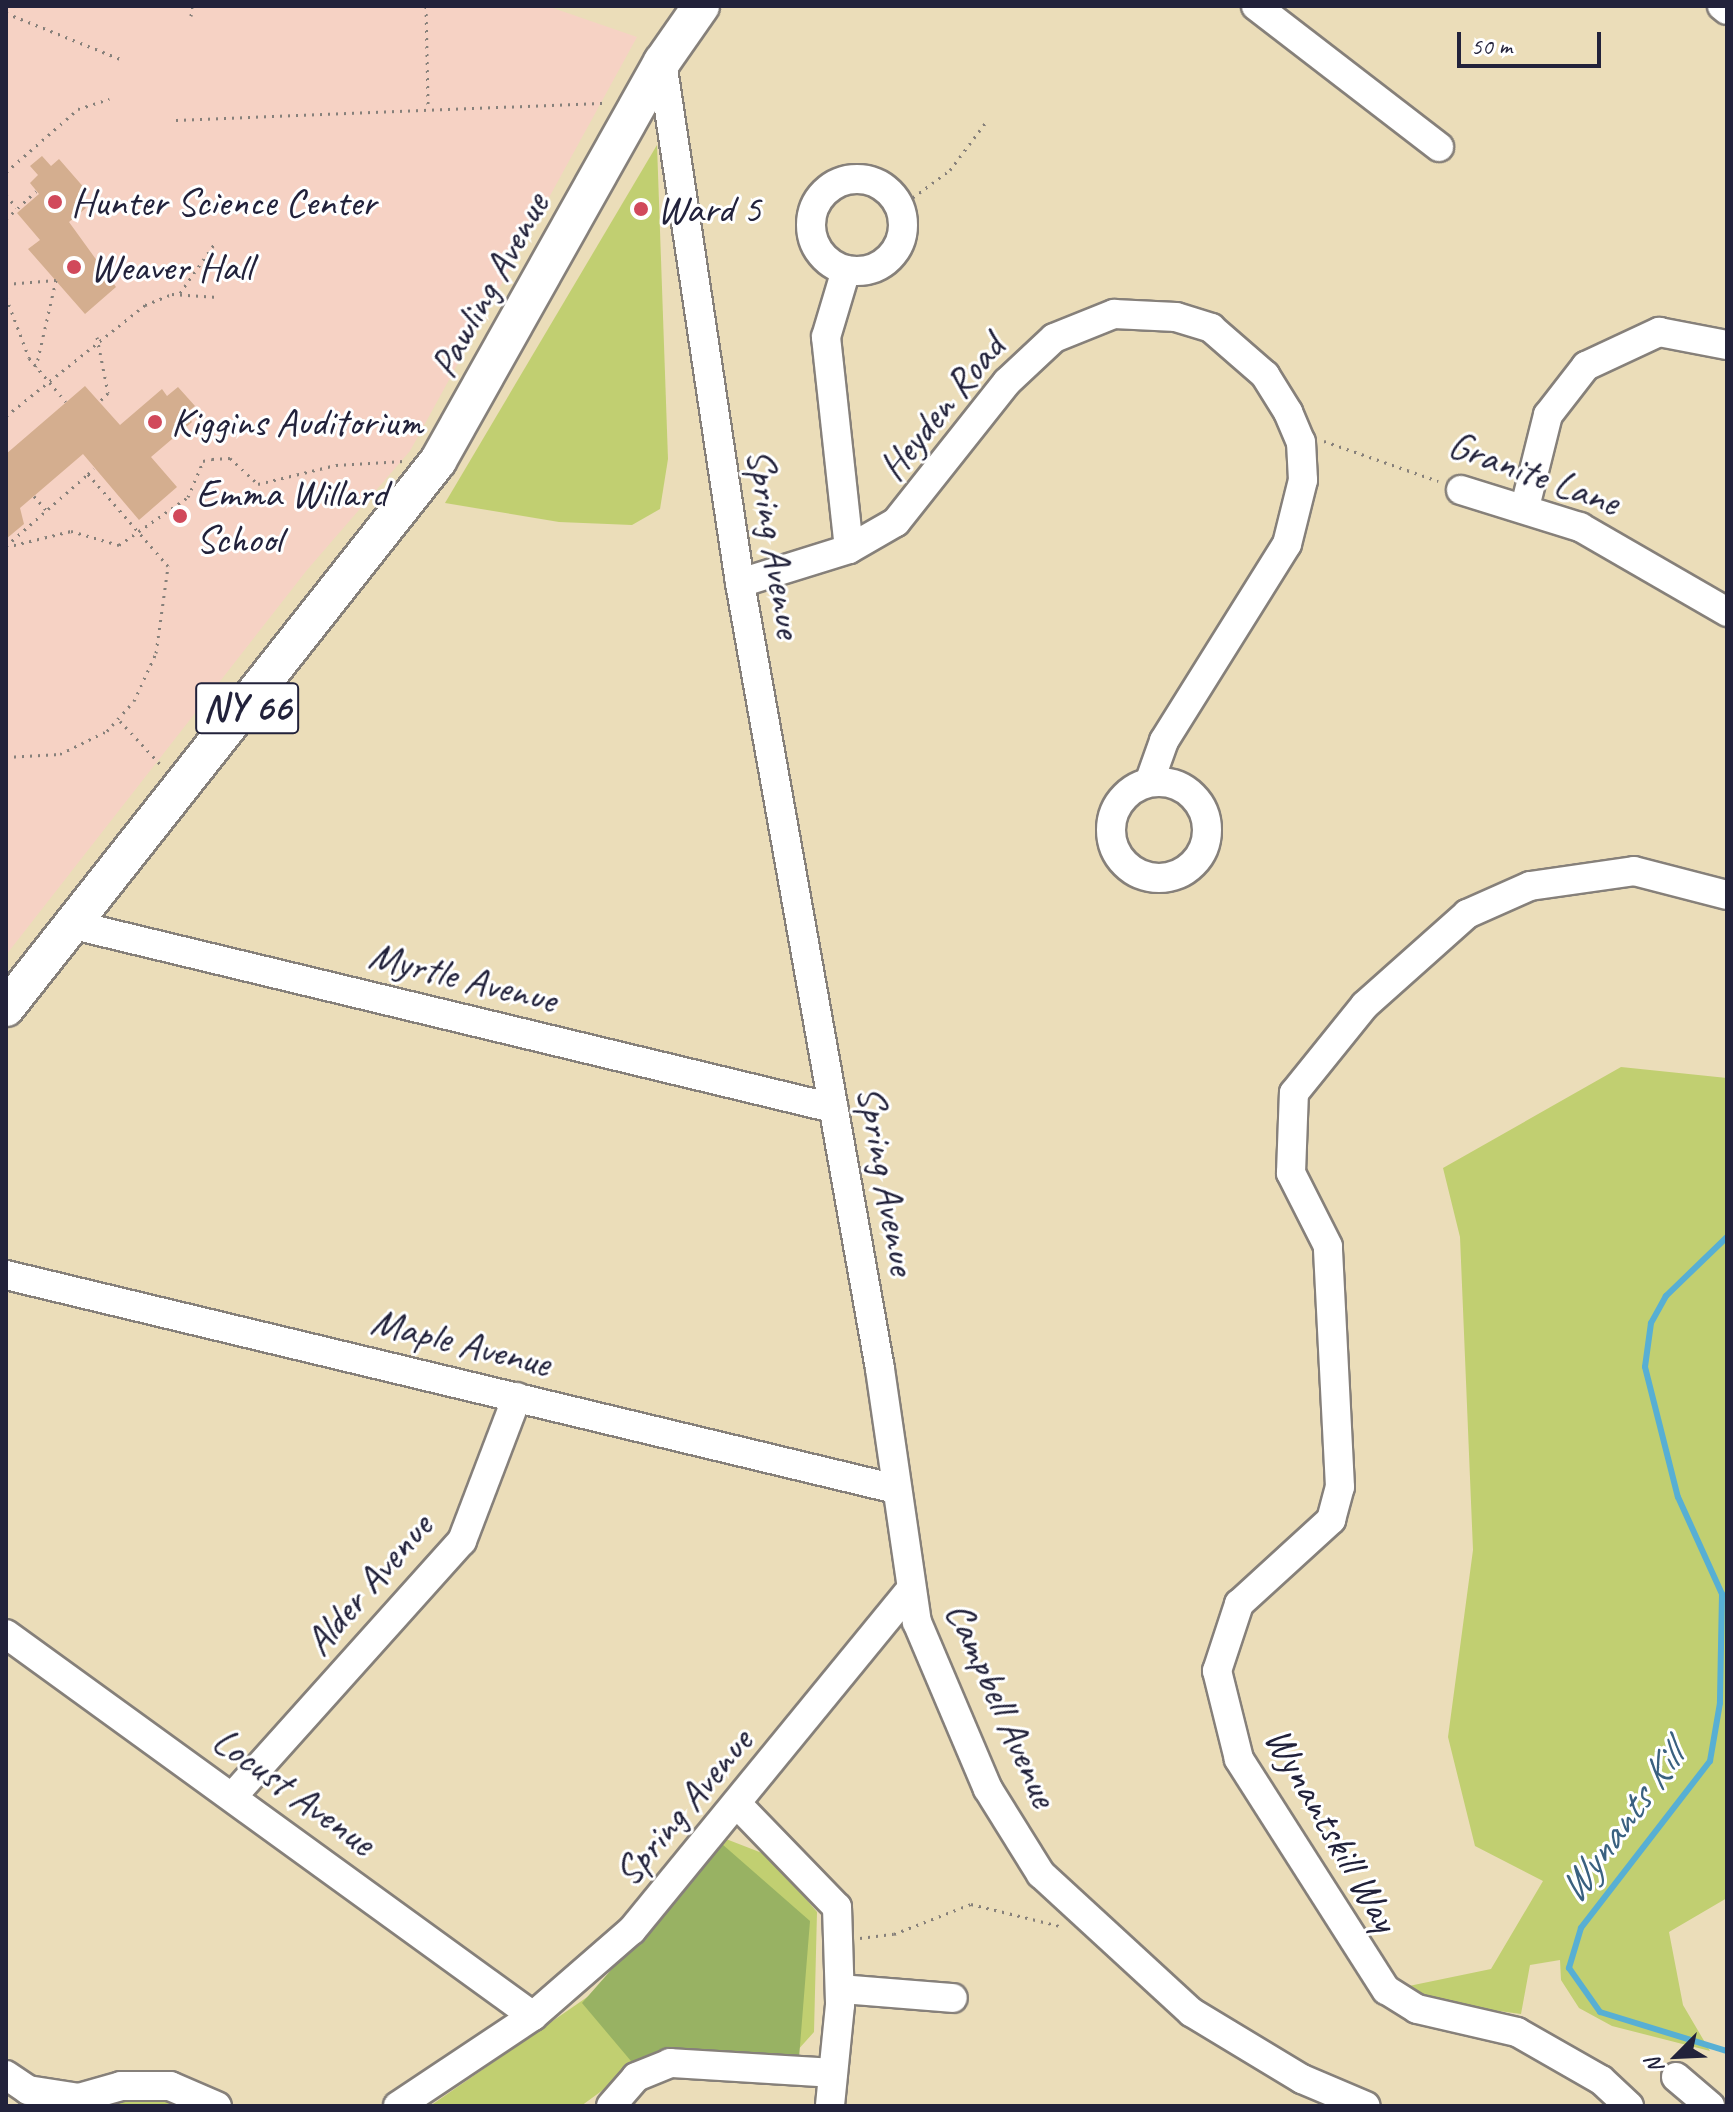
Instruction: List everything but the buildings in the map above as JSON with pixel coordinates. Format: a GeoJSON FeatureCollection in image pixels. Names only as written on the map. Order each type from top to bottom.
{"type":"FeatureCollection","features":[{"type":"Feature","properties":{"kind":"main road","name":"Pawling Avenue"},"geometry":{"type":"LineString","coordinates":[[6,1008],[438,461],[662,62],[701,6]]}},
{"type":"Feature","properties":{"kind":"street"},"geometry":{"type":"LineString","coordinates":[[1722,6],[1727,10]]}},
{"type":"Feature","properties":{"kind":"street"},"geometry":{"type":"LineString","coordinates":[[1271,11],[1439,147]]}},
{"type":"Feature","properties":{"kind":"street","name":"Spring Avenue"},"geometry":{"type":"LineString","coordinates":[[398,2106],[533,2016],[632,1930],[738,1805],[910,1590],[833,1108],[740,583],[662,62]]}},
{"type":"Feature","properties":{"kind":"street"},"geometry":{"type":"LineString","coordinates":[[868,179],[900,207],[897,249],[875,268],[846,270],[832,263],[813,238],[824,193],[868,179]]}},
{"type":"Feature","properties":{"kind":"street"},"geometry":{"type":"LineString","coordinates":[[846,270],[826,337],[849,549]]}},
{"type":"Feature","properties":{"kind":"street","name":"Heyden Road"},"geometry":{"type":"LineString","coordinates":[[740,583],[849,549],[917,504],[1029,357],[1054,338],[1114,314],[1176,317],[1211,328],[1265,375],[1301,442],[1303,480],[1287,544],[1164,741],[1150,780]]}},
{"type":"Feature","properties":{"kind":"street"},"geometry":{"type":"LineString","coordinates":[[1525,507],[1548,415],[1586,366],[1659,332],[1727,345]]}},
{"type":"Feature","properties":{"kind":"street","name":"Granite Lane"},"geometry":{"type":"LineString","coordinates":[[1461,490],[1525,507],[1642,557],[1727,612]]}},
{"type":"Feature","properties":{"kind":"street","name":"Wynantskill Way"},"geometry":{"type":"LineString","coordinates":[[1629,2106],[1601,2080],[1517,2032],[1417,2009],[1386,1990],[1239,1759],[1217,1671],[1239,1604],[1331,1520],[1340,1487],[1328,1246],[1291,1173],[1294,1093],[1365,1005],[1467,914],[1530,886],[1604,873],[1676,876],[1727,895]]}},
{"type":"Feature","properties":{"kind":"street","name":"Myrtle Avenue"},"geometry":{"type":"LineString","coordinates":[[74,925],[833,1108]]}},
{"type":"Feature","properties":{"kind":"street","name":"Maple Avenue"},"geometry":{"type":"LineString","coordinates":[[6,1275],[896,1489]]}},
{"type":"Feature","properties":{"kind":"street","name":"Alder Avenue"},"geometry":{"type":"LineString","coordinates":[[233,1796],[462,1541],[517,1397]]}},
{"type":"Feature","properties":{"kind":"street","name":"Campbell Avenue"},"geometry":{"type":"LineString","coordinates":[[910,1590],[988,1789],[1041,1874],[1191,2012],[1302,2079],[1366,2106]]}},
{"type":"Feature","properties":{"kind":"street","name":"Locust Avenue"},"geometry":{"type":"LineString","coordinates":[[6,1634],[533,2016]]}},
{"type":"Feature","properties":{"kind":"street"},"geometry":{"type":"LineString","coordinates":[[738,1805],[837,1907],[841,1989],[830,2106]]}},
{"type":"Feature","properties":{"kind":"street"},"geometry":{"type":"LineString","coordinates":[[841,1989],[953,1998]]}},
{"type":"Feature","properties":{"kind":"street"},"geometry":{"type":"LineString","coordinates":[[611,2106],[636,2077],[670,2063],[833,2073]]}},
{"type":"Feature","properties":{"kind":"street"},"geometry":{"type":"LineString","coordinates":[[6,2075],[28,2090],[79,2098],[121,2086],[170,2086],[217,2106]]}},
{"type":"Feature","properties":{"kind":"street"},"geometry":{"type":"LineString","coordinates":[[1676,2077],[1710,2106]]}},
{"type":"Feature","properties":{"kind":"path"},"geometry":{"type":"LineString","coordinates":[[191,16],[192,6]]}},
{"type":"Feature","properties":{"kind":"path"},"geometry":{"type":"LineString","coordinates":[[426,6],[428,105]]}},
{"type":"Feature","properties":{"kind":"path"},"geometry":{"type":"LineString","coordinates":[[6,13],[123,60]]}},
{"type":"Feature","properties":{"kind":"path"},"geometry":{"type":"LineString","coordinates":[[6,172],[78,109],[109,99]]}},
{"type":"Feature","properties":{"kind":"path"},"geometry":{"type":"LineString","coordinates":[[176,120],[428,105],[602,101]]}},
{"type":"Feature","properties":{"kind":"path"},"geometry":{"type":"LineString","coordinates":[[900,207],[950,170],[986,122]]}},
{"type":"Feature","properties":{"kind":"path"},"geometry":{"type":"LineString","coordinates":[[6,219],[36,191]]}},
{"type":"Feature","properties":{"kind":"path"},"geometry":{"type":"LineString","coordinates":[[6,195],[17,208]]}},
{"type":"Feature","properties":{"kind":"path"},"geometry":{"type":"LineString","coordinates":[[180,293],[215,243]]}},
{"type":"Feature","properties":{"kind":"path"},"geometry":{"type":"LineString","coordinates":[[6,284],[56,280],[36,367]]}},
{"type":"Feature","properties":{"kind":"path"},"geometry":{"type":"LineString","coordinates":[[6,416],[97,337],[145,305],[180,293],[218,297]]}},
{"type":"Feature","properties":{"kind":"path"},"geometry":{"type":"LineString","coordinates":[[6,297],[36,367],[66,402]]}},
{"type":"Feature","properties":{"kind":"path"},"geometry":{"type":"LineString","coordinates":[[97,337],[108,393],[99,402]]}},
{"type":"Feature","properties":{"kind":"path","name":"Granite Lane"},"geometry":{"type":"LineString","coordinates":[[1301,442],[1326,440],[1461,490]]}},
{"type":"Feature","properties":{"kind":"path"},"geometry":{"type":"LineString","coordinates":[[6,546],[71,531],[119,545],[142,532],[188,497],[203,461],[212,459],[230,458],[258,484],[336,465],[438,461]]}},
{"type":"Feature","properties":{"kind":"path"},"geometry":{"type":"LineString","coordinates":[[6,546],[94,468]]}},
{"type":"Feature","properties":{"kind":"path"},"geometry":{"type":"LineString","coordinates":[[6,757],[60,754],[119,720],[148,677],[166,606],[168,566],[142,532],[88,474]]}},
{"type":"Feature","properties":{"kind":"path"},"geometry":{"type":"LineString","coordinates":[[34,496],[46,510]]}},
{"type":"Feature","properties":{"kind":"path"},"geometry":{"type":"LineString","coordinates":[[119,720],[157,762]]}},
{"type":"Feature","properties":{"kind":"path"},"geometry":{"type":"LineString","coordinates":[[856,1938],[894,1934],[971,1904],[1063,1927]]}},
{"type":"Feature","properties":{"kind":"shaded area","name":"Emma Willard School"},"geometry":{"type":"Polygon","coordinates":[[[6,6],[547,6],[637,37],[410,451],[307,570],[6,955],[6,6]]]}},
{"type":"Feature","properties":{"kind":"green space"},"geometry":{"type":"Polygon","coordinates":[[[657,145],[668,459],[660,509],[632,525],[559,522],[445,503],[657,145]]]}},
{"type":"Feature","properties":{"kind":"green space"},"geometry":{"type":"Polygon","coordinates":[[[1621,1067],[1727,1078],[1727,1898],[1669,1932],[1683,2005],[1710,2051],[1612,2026],[1579,2008],[1561,1980],[1560,1960],[1530,1965],[1521,2014],[1433,2002],[1404,1987],[1491,1969],[1543,1881],[1475,1846],[1448,1737],[1473,1550],[1460,1237],[1443,1168],[1621,1067]]]}},
{"type":"Feature","properties":{"kind":"green space"},"geometry":{"type":"Polygon","coordinates":[[[726,1839],[770,1856],[817,1912],[814,2032],[796,2052],[687,2047],[618,2079],[581,2106],[430,2106],[606,1984],[726,1839]]]}},
{"type":"Feature","properties":{"kind":"green space"},"geometry":{"type":"Polygon","coordinates":[[[722,1844],[810,1921],[799,2058],[691,2050],[636,2067],[582,2003],[722,1844]]]}},
{"type":"Feature","properties":{"kind":"green space"},"geometry":{"type":"Polygon","coordinates":[[[168,2093],[187,2106],[92,2106],[168,2093]]]}},
{"type":"Feature","properties":{"kind":"waterway","name":"Wynants Kill"},"geometry":{"type":"LineString","coordinates":[[1727,1237],[1666,1296],[1651,1323],[1645,1367],[1678,1497],[1722,1594],[1720,1703],[1710,1761],[1581,1928],[1569,1968],[1600,2012],[1727,2051]]}},
{"type":"Feature","properties":{"kind":"place","name":"Hunter Science Center"},"geometry":{"type":"Point","coordinates":[55,202]}},
{"type":"Feature","properties":{"kind":"place","name":"Ward 5"},"geometry":{"type":"Point","coordinates":[641,209]}},
{"type":"Feature","properties":{"kind":"place","name":"Weaver Hall"},"geometry":{"type":"Point","coordinates":[74,267]}},
{"type":"Feature","properties":{"kind":"place","name":"Kiggins Auditorium"},"geometry":{"type":"Point","coordinates":[155,422]}},
{"type":"Feature","properties":{"kind":"place","name":"Emma Willard School"},"geometry":{"type":"Point","coordinates":[180,516]}}]}
